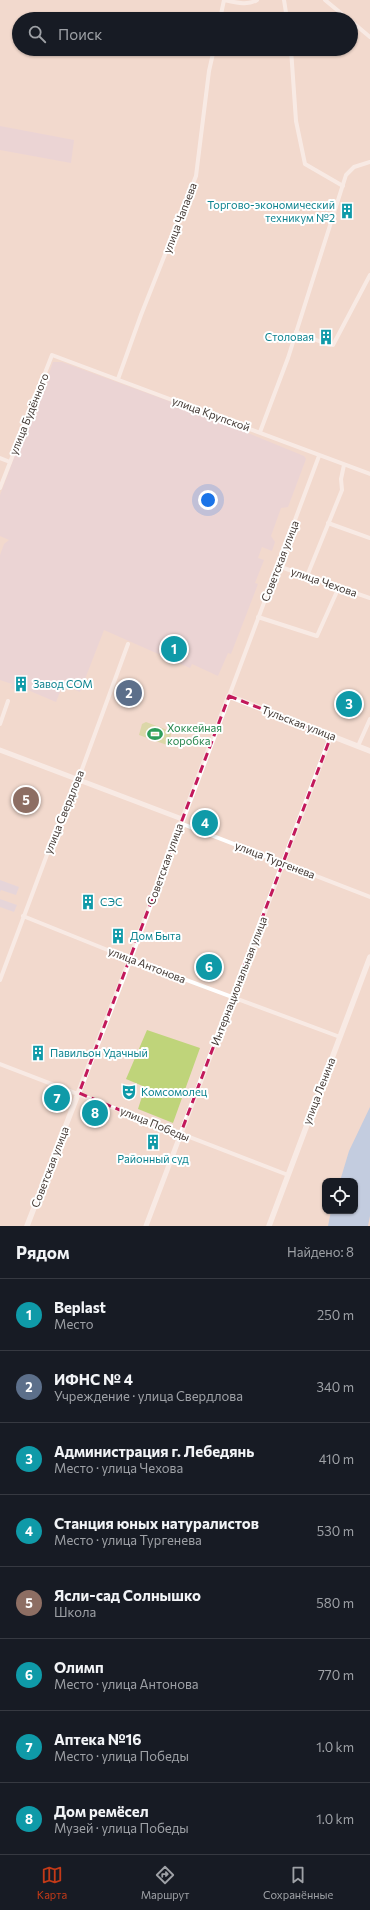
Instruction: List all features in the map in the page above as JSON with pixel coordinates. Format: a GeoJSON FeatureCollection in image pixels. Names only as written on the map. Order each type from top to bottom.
{"type":"FeatureCollection","features":[{"type":"Feature","properties":{"kind":"main road","name":"Тульская улица"},"geometry":{"type":"LineString","coordinates":[[229,696],[370,751]]}},
{"type":"Feature","properties":{"kind":"main road","name":"Советская улица"},"geometry":{"type":"LineString","coordinates":[[27,1226],[79,1093],[229,696]]}},
{"type":"Feature","properties":{"kind":"main road","name":"улица Ленина"},"geometry":{"type":"LineString","coordinates":[[269,1226],[370,957]]}},
{"type":"Feature","properties":{"kind":"street"},"geometry":{"type":"LineString","coordinates":[[221,12],[224,0],[240,3],[254,2],[257,0]]}},
{"type":"Feature","properties":{"kind":"street"},"geometry":{"type":"LineString","coordinates":[[284,0],[286,12]]}},
{"type":"Feature","properties":{"kind":"street"},"geometry":{"type":"LineString","coordinates":[[325,0],[340,12]]}},
{"type":"Feature","properties":{"kind":"street"},"geometry":{"type":"LineString","coordinates":[[358,27],[370,37]]}},
{"type":"Feature","properties":{"kind":"street","name":"улица Чапаева"},"geometry":{"type":"LineString","coordinates":[[118,379],[141,315],[171,243],[196,176],[209,71],[212,56]]}},
{"type":"Feature","properties":{"kind":"street"},"geometry":{"type":"LineString","coordinates":[[291,56],[296,121],[305,164],[343,186]]}},
{"type":"Feature","properties":{"kind":"street"},"geometry":{"type":"LineString","coordinates":[[260,432],[288,358],[346,175],[354,167],[370,162]]}},
{"type":"Feature","properties":{"kind":"street"},"geometry":{"type":"LineString","coordinates":[[296,332],[329,345],[333,345],[370,275]]}},
{"type":"Feature","properties":{"kind":"street","name":"улица Крупской"},"geometry":{"type":"LineString","coordinates":[[52,355],[370,474]]}},
{"type":"Feature","properties":{"kind":"street","name":"улица Будённого"},"geometry":{"type":"LineString","coordinates":[[0,458],[10,462],[52,355]]}},
{"type":"Feature","properties":{"kind":"street","name":"Советская улица"},"geometry":{"type":"LineString","coordinates":[[229,696],[319,456]]}},
{"type":"Feature","properties":{"kind":"street"},"geometry":{"type":"LineString","coordinates":[[0,488],[10,462]]}},
{"type":"Feature","properties":{"kind":"street"},"geometry":{"type":"LineString","coordinates":[[307,576],[342,490],[341,480],[344,465]]}},
{"type":"Feature","properties":{"kind":"street"},"geometry":{"type":"LineString","coordinates":[[328,523],[370,538]]}},
{"type":"Feature","properties":{"kind":"street","name":"улица Чехова"},"geometry":{"type":"LineString","coordinates":[[278,566],[370,598]]}},
{"type":"Feature","properties":{"kind":"street"},"geometry":{"type":"LineString","coordinates":[[258,617],[317,636],[339,587]]}},
{"type":"Feature","properties":{"kind":"street","name":"улица Свердлова"},"geometry":{"type":"LineString","coordinates":[[0,980],[78,780],[128,644]]}},
{"type":"Feature","properties":{"kind":"street"},"geometry":{"type":"LineString","coordinates":[[0,724],[8,701]]}},
{"type":"Feature","properties":{"kind":"street"},"geometry":{"type":"LineString","coordinates":[[358,746],[370,719]]}},
{"type":"Feature","properties":{"kind":"street","name":"Интернациональная улица"},"geometry":{"type":"LineString","coordinates":[[146,1226],[331,736]]}},
{"type":"Feature","properties":{"kind":"street","name":"улица Тургенева"},"geometry":{"type":"LineString","coordinates":[[0,750],[181,821],[283,864],[370,897]]}},
{"type":"Feature","properties":{"kind":"street","name":"улица Антонова"},"geometry":{"type":"LineString","coordinates":[[24,916],[130,959],[340,1037]]}},
{"type":"Feature","properties":{"kind":"street","name":"улица Победы"},"geometry":{"type":"LineString","coordinates":[[0,1064],[79,1093],[180,1135],[288,1175]]}},
{"type":"Feature","properties":{"kind":"highlighted area"},"geometry":{"type":"Polygon","coordinates":[[[229,696],[331,736],[180,1135],[79,1093],[229,696]]]}},
{"type":"Feature","properties":{"kind":"shaded area"},"geometry":{"type":"Polygon","coordinates":[[[0,126],[74,140],[71,163],[0,150],[0,126]]]}},
{"type":"Feature","properties":{"kind":"shaded area"},"geometry":{"type":"Polygon","coordinates":[[[53,362],[62,362],[185,407],[304,456],[306,459],[288,507],[281,508],[271,536],[275,542],[272,551],[262,547],[258,558],[264,560],[255,583],[258,584],[231,654],[228,653],[218,676],[192,664],[190,668],[104,630],[80,692],[63,685],[56,702],[23,688],[17,687],[16,690],[11,688],[12,684],[0,680],[0,555],[4,544],[9,540],[0,536],[0,495],[42,384],[46,382],[53,362]]]}},
{"type":"Feature","properties":{"kind":"shaded area"},"geometry":{"type":"Polygon","coordinates":[[[28,785],[35,787],[32,796],[37,798],[35,806],[26,804],[23,813],[17,812],[20,801],[13,799],[15,791],[25,794],[28,785]]]}},
{"type":"Feature","properties":{"kind":"shaded area"},"geometry":{"type":"Polygon","coordinates":[[[0,880],[19,887],[16,895],[1,890],[0,892],[0,880]]]}},
{"type":"Feature","properties":{"kind":"shaded area"},"geometry":{"type":"Polygon","coordinates":[[[0,899],[17,905],[14,912],[0,907],[0,899]]]}},
{"type":"Feature","properties":{"kind":"green space","name":"Хоккейная коробка"},"geometry":{"type":"Polygon","coordinates":[[[146,722],[170,731],[171,735],[167,745],[139,735],[142,724],[146,722]]]}},
{"type":"Feature","properties":{"kind":"green space"},"geometry":{"type":"Polygon","coordinates":[[[147,1030],[200,1048],[173,1123],[138,1109],[145,1087],[126,1079],[147,1030]]]}},
{"type":"Feature","properties":{"kind":"water"},"geometry":{"type":"Polygon","coordinates":[[[370,1107],[370,1216],[368,1226],[328,1226],[330,1214],[358,1214],[358,1178],[341,1178],[349,1151],[370,1107]]]}},
{"type":"Feature","properties":{"kind":"place","name":"Торгово-экономический техникум №2"},"geometry":{"type":"Point","coordinates":[347,211]}},
{"type":"Feature","properties":{"kind":"place","name":"Столовая"},"geometry":{"type":"Point","coordinates":[326,337]}},
{"type":"Feature","properties":{"kind":"place","name":"Beplast"},"geometry":{"type":"Point","coordinates":[174,649]}},
{"type":"Feature","properties":{"kind":"place","name":"Завод СОМ"},"geometry":{"type":"Point","coordinates":[21,684]}},
{"type":"Feature","properties":{"kind":"place","name":"ИФНС № 4"},"geometry":{"type":"Point","coordinates":[129,693]}},
{"type":"Feature","properties":{"kind":"place","name":"Администрация г. Лебедянь"},"geometry":{"type":"Point","coordinates":[349,704]}},
{"type":"Feature","properties":{"kind":"place","name":"Хоккейная коробка"},"geometry":{"type":"Point","coordinates":[155,734]}},
{"type":"Feature","properties":{"kind":"place","name":"Ясли-сад Солнышко"},"geometry":{"type":"Point","coordinates":[26,800]}},
{"type":"Feature","properties":{"kind":"place","name":"Станция юных натуралистов"},"geometry":{"type":"Point","coordinates":[205,823]}},
{"type":"Feature","properties":{"kind":"place","name":"СЭС"},"geometry":{"type":"Point","coordinates":[88,902]}},
{"type":"Feature","properties":{"kind":"place","name":"Дом Быта"},"geometry":{"type":"Point","coordinates":[118,936]}},
{"type":"Feature","properties":{"kind":"place","name":"Олимп"},"geometry":{"type":"Point","coordinates":[209,967]}},
{"type":"Feature","properties":{"kind":"place","name":"Павильон Удачный"},"geometry":{"type":"Point","coordinates":[38,1053]}},
{"type":"Feature","properties":{"kind":"place","name":"Комсомолец"},"geometry":{"type":"Point","coordinates":[129,1092]}},
{"type":"Feature","properties":{"kind":"place","name":"Аптека №16"},"geometry":{"type":"Point","coordinates":[57,1098]}},
{"type":"Feature","properties":{"kind":"place","name":"Дом ремёсел"},"geometry":{"type":"Point","coordinates":[95,1113]}},
{"type":"Feature","properties":{"kind":"place","name":"Районный суд"},"geometry":{"type":"Point","coordinates":[153,1142]}}]}
